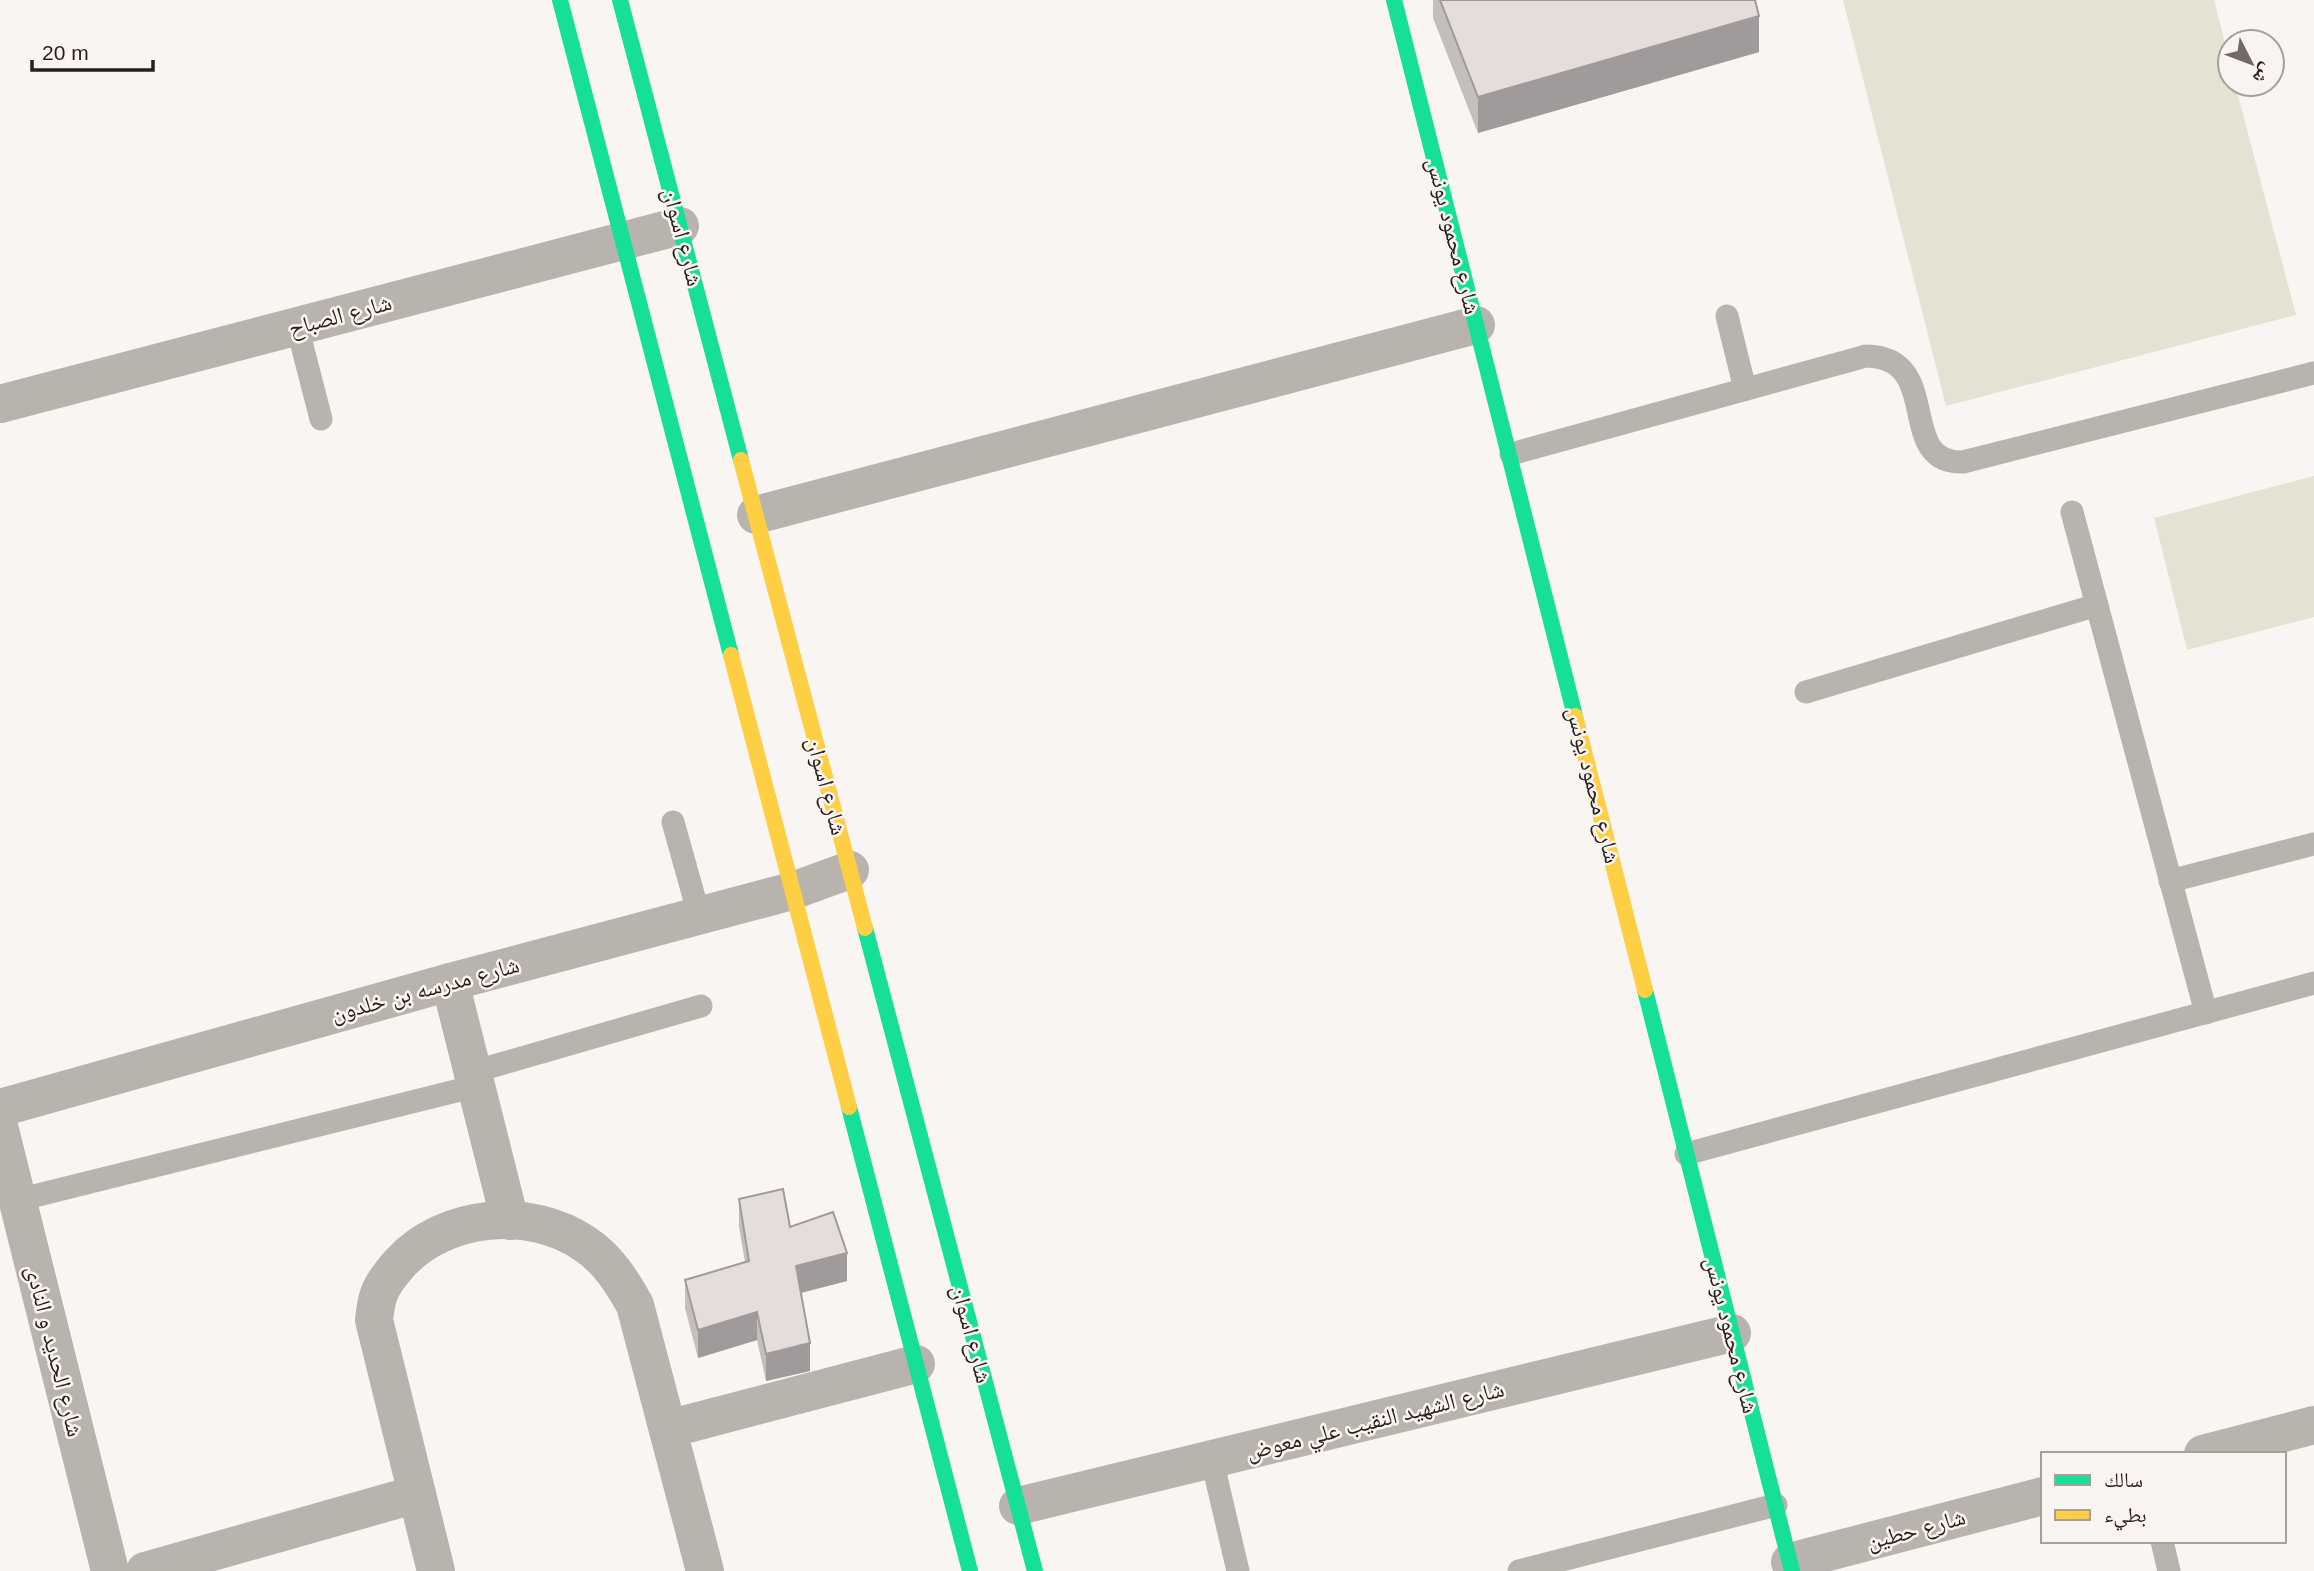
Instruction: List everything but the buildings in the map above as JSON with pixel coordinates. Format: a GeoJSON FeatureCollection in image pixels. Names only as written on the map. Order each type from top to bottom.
{"type":"FeatureCollection","features":[{"type":"Feature","properties":{"kind":"street"},"geometry":{"type":"LineString","coordinates":[[560,0],[970,1571]]}},
{"type":"Feature","properties":{"kind":"street","name":"شارع اسوان"},"geometry":{"type":"LineString","coordinates":[[620,0],[1035,1571]]}},
{"type":"Feature","properties":{"kind":"street","name":"شارع محمود يونس"},"geometry":{"type":"LineString","coordinates":[[1394,0],[1791,1566]]}},
{"type":"Feature","properties":{"kind":"street","name":"شارع الصباح"},"geometry":{"type":"LineString","coordinates":[[0,404],[680,226]]}},
{"type":"Feature","properties":{"kind":"street"},"geometry":{"type":"LineString","coordinates":[[756,515],[1476,325]]}},
{"type":"Feature","properties":{"kind":"street","name":"شارع مدرسه بن خلدون"},"geometry":{"type":"LineString","coordinates":[[0,1108],[450,982],[792,891],[850,870]]}},
{"type":"Feature","properties":{"kind":"street"},"geometry":{"type":"LineString","coordinates":[[450,982],[510,1221]]}},
{"type":"Feature","properties":{"kind":"street","name":"شارع الحديد و النادى"},"geometry":{"type":"LineString","coordinates":[[0,1130],[110,1571]]}},
{"type":"Feature","properties":{"kind":"street"},"geometry":{"type":"LineString","coordinates":[[436,1571],[374,1320],[379,1294],[392,1272],[411,1252],[432,1236],[457,1226],[483,1221],[510,1221],[537,1224],[562,1231],[586,1244],[606,1261],[623,1282],[635,1305],[705,1571]]}},
{"type":"Feature","properties":{"kind":"street","name":"شارع الشهيد النقيب علي معوض"},"geometry":{"type":"LineString","coordinates":[[1018,1506],[1732,1333]]}},
{"type":"Feature","properties":{"kind":"street"},"geometry":{"type":"LineString","coordinates":[[668,1429],[916,1364]]}},
{"type":"Feature","properties":{"kind":"street"},"geometry":{"type":"LineString","coordinates":[[2211,1452],[2314,1425]]}},
{"type":"Feature","properties":{"kind":"street"},"geometry":{"type":"LineString","coordinates":[[145,1571],[417,1494]]}},
{"type":"Feature","properties":{"kind":"street","name":"شارع حطين"},"geometry":{"type":"LineString","coordinates":[[1791,1566],[2041,1497]]}},
{"type":"Feature","properties":{"kind":"lane"},"geometry":{"type":"LineString","coordinates":[[1727,316],[1745,389]]}},
{"type":"Feature","properties":{"kind":"lane"},"geometry":{"type":"LineString","coordinates":[[297,326],[321,419]]}},
{"type":"Feature","properties":{"kind":"lane"},"geometry":{"type":"LineString","coordinates":[[1511,454],[1866,356],[1890,360],[1908,377],[1929,447],[1945,461],[1964,462],[2314,373]]}},
{"type":"Feature","properties":{"kind":"lane"},"geometry":{"type":"LineString","coordinates":[[2072,512],[2206,1013]]}},
{"type":"Feature","properties":{"kind":"lane"},"geometry":{"type":"LineString","coordinates":[[1806,692],[2097,605]]}},
{"type":"Feature","properties":{"kind":"lane"},"geometry":{"type":"LineString","coordinates":[[673,822],[699,915]]}},
{"type":"Feature","properties":{"kind":"lane"},"geometry":{"type":"LineString","coordinates":[[2171,881],[2314,844]]}},
{"type":"Feature","properties":{"kind":"lane"},"geometry":{"type":"LineString","coordinates":[[1686,1154],[2314,983]]}},
{"type":"Feature","properties":{"kind":"lane"},"geometry":{"type":"LineString","coordinates":[[18,1200],[474,1079],[701,1006]]}},
{"type":"Feature","properties":{"kind":"lane"},"geometry":{"type":"LineString","coordinates":[[1212,1460],[1238,1571]]}},
{"type":"Feature","properties":{"kind":"lane"},"geometry":{"type":"LineString","coordinates":[[1519,1571],[1582,1563],[1776,1505]]}},
{"type":"Feature","properties":{"kind":"lane"},"geometry":{"type":"LineString","coordinates":[[2162,1543],[2169,1571]]}},
{"type":"Feature","properties":{"kind":"shaded area"},"geometry":{"type":"Polygon","coordinates":[[[1843,0],[2214,0],[2221,28],[2216,28],[2216,98],[2239,98],[2296,315],[1946,406],[1843,0]]]}},
{"type":"Feature","properties":{"kind":"shaded area"},"geometry":{"type":"Polygon","coordinates":[[[2314,476],[2314,617],[2187,650],[2154,518],[2314,476]]]}},
{"type":"Feature","properties":{"kind":"traffic: fast"},"geometry":{"type":"LineString","coordinates":[[560,0],[731,655]]}},
{"type":"Feature","properties":{"kind":"traffic: fast"},"geometry":{"type":"LineString","coordinates":[[620,0],[741,460]]}},
{"type":"Feature","properties":{"kind":"traffic: fast"},"geometry":{"type":"LineString","coordinates":[[1394,0],[1575,716]]}},
{"type":"Feature","properties":{"kind":"traffic: fast"},"geometry":{"type":"LineString","coordinates":[[865,928],[1035,1571]]}},
{"type":"Feature","properties":{"kind":"traffic: fast"},"geometry":{"type":"LineString","coordinates":[[1645,990],[1792,1571]]}},
{"type":"Feature","properties":{"kind":"traffic: fast"},"geometry":{"type":"LineString","coordinates":[[849,1107],[970,1571]]}},
{"type":"Feature","properties":{"kind":"traffic: slow"},"geometry":{"type":"LineString","coordinates":[[741,460],[865,928]]}},
{"type":"Feature","properties":{"kind":"traffic: slow"},"geometry":{"type":"LineString","coordinates":[[731,655],[849,1107]]}},
{"type":"Feature","properties":{"kind":"traffic: slow"},"geometry":{"type":"LineString","coordinates":[[1575,716],[1645,990]]}}]}
